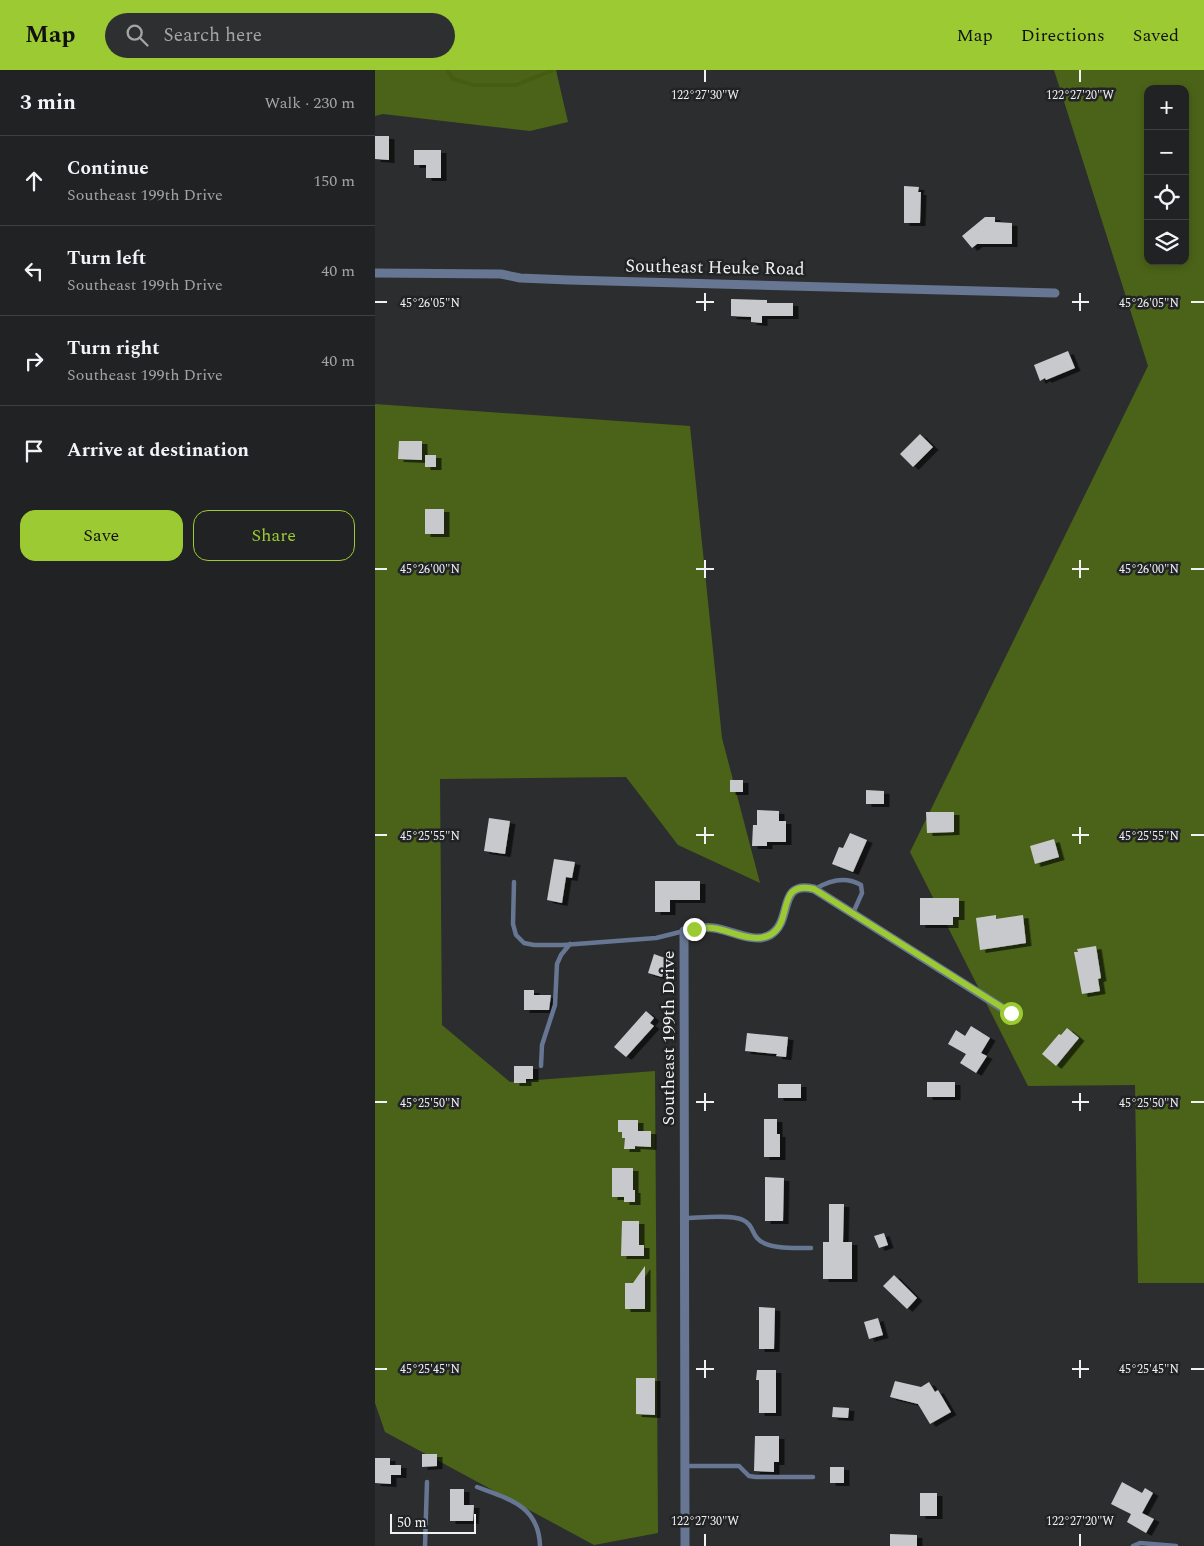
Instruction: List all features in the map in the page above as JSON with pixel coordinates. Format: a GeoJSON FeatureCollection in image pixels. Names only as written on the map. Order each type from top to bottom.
{"type":"FeatureCollection","features":[{"type":"Feature","properties":{"kind":"street","name":"Southeast Heuke Road"},"geometry":{"type":"LineString","coordinates":[[375,272],[501,274],[520,278],[569,280],[1055,293]]}},
{"type":"Feature","properties":{"kind":"street","name":"Southeast 199th Drive"},"geometry":{"type":"LineString","coordinates":[[685,1546],[684,931],[704,927],[762,938],[772,934],[780,926],[785,914],[787,900],[794,890],[804,887],[814,889]]}},
{"type":"Feature","properties":{"kind":"street"},"geometry":{"type":"LineString","coordinates":[[814,889],[1015,1016]]}},
{"type":"Feature","properties":{"kind":"lane"},"geometry":{"type":"LineString","coordinates":[[814,889],[837,880],[852,880],[861,885],[862,893],[852,914]]}},
{"type":"Feature","properties":{"kind":"lane"},"geometry":{"type":"LineString","coordinates":[[514,882],[513,924],[516,935],[524,942],[534,945],[656,938],[684,931]]}},
{"type":"Feature","properties":{"kind":"lane"},"geometry":{"type":"LineString","coordinates":[[541,1066],[542,1045],[555,1005],[557,964],[561,955],[571,944]]}},
{"type":"Feature","properties":{"kind":"lane"},"geometry":{"type":"LineString","coordinates":[[684,1218],[737,1218],[745,1220],[751,1226],[756,1237],[761,1241],[786,1248],[811,1248]]}},
{"type":"Feature","properties":{"kind":"lane"},"geometry":{"type":"LineString","coordinates":[[684,1466],[739,1466],[749,1476],[756,1477],[813,1477]]}},
{"type":"Feature","properties":{"kind":"lane"},"geometry":{"type":"LineString","coordinates":[[425,1546],[427,1482]]}},
{"type":"Feature","properties":{"kind":"lane"},"geometry":{"type":"LineString","coordinates":[[477,1487],[516,1501],[531,1514],[540,1536],[540,1546]]}},
{"type":"Feature","properties":{"kind":"lane"},"geometry":{"type":"LineString","coordinates":[[1133,1546],[1140,1543],[1176,1546]]}},
{"type":"Feature","properties":{"kind":"green space"},"geometry":{"type":"Polygon","coordinates":[[[375,70],[556,70],[568,122],[530,131],[383,114],[375,116],[375,70]]]}},
{"type":"Feature","properties":{"kind":"green space"},"geometry":{"type":"Polygon","coordinates":[[[1054,70],[1204,70],[1204,1283],[1138,1283],[1135,1085],[1028,1086],[910,852],[1148,366],[1054,70]]]}},
{"type":"Feature","properties":{"kind":"green space"},"geometry":{"type":"Polygon","coordinates":[[[375,404],[690,426],[722,738],[760,883],[678,845],[626,777],[440,779],[442,1025],[510,1082],[655,1071],[658,1533],[594,1545],[385,1432],[375,1403],[375,404]]]}},
{"type":"Feature","properties":{"kind":"building"},"geometry":{"type":"Polygon","coordinates":[[[375,136],[389,136],[389,160],[375,159],[375,136]]]}},
{"type":"Feature","properties":{"kind":"building"},"geometry":{"type":"Polygon","coordinates":[[[414,150],[441,150],[441,178],[426,178],[426,165],[414,165],[414,150]]]}},
{"type":"Feature","properties":{"kind":"building"},"geometry":{"type":"Polygon","coordinates":[[[904,186],[919,187],[918,192],[921,192],[920,223],[904,223],[904,186]]]}},
{"type":"Feature","properties":{"kind":"building"},"geometry":{"type":"Polygon","coordinates":[[[985,217],[995,217],[995,222],[1012,223],[1012,244],[977,244],[972,248],[962,236],[985,217]]]}},
{"type":"Feature","properties":{"kind":"building"},"geometry":{"type":"Polygon","coordinates":[[[731,299],[767,300],[767,303],[793,303],[793,316],[762,316],[762,323],[751,322],[751,317],[731,316],[731,299]]]}},
{"type":"Feature","properties":{"kind":"building"},"geometry":{"type":"Polygon","coordinates":[[[1068,351],[1075,368],[1040,381],[1034,365],[1068,351]]]}},
{"type":"Feature","properties":{"kind":"building"},"geometry":{"type":"Polygon","coordinates":[[[920,434],[933,447],[913,467],[900,454],[920,434]]]}},
{"type":"Feature","properties":{"kind":"building"},"geometry":{"type":"Polygon","coordinates":[[[399,441],[422,441],[422,460],[398,459],[399,441]]]}},
{"type":"Feature","properties":{"kind":"building"},"geometry":{"type":"Polygon","coordinates":[[[425,455],[436,455],[436,467],[425,467],[425,455]]]}},
{"type":"Feature","properties":{"kind":"building"},"geometry":{"type":"Polygon","coordinates":[[[425,509],[444,509],[444,534],[425,534],[425,509]]]}},
{"type":"Feature","properties":{"kind":"building"},"geometry":{"type":"Polygon","coordinates":[[[730,780],[743,780],[743,792],[730,792],[730,780]]]}},
{"type":"Feature","properties":{"kind":"building"},"geometry":{"type":"Polygon","coordinates":[[[866,790],[884,791],[884,804],[866,804],[866,790]]]}},
{"type":"Feature","properties":{"kind":"building"},"geometry":{"type":"Polygon","coordinates":[[[757,810],[779,811],[779,821],[786,821],[786,842],[767,842],[767,846],[752,846],[753,825],[757,825],[757,810]]]}},
{"type":"Feature","properties":{"kind":"building"},"geometry":{"type":"Polygon","coordinates":[[[926,812],[954,812],[954,832],[927,833],[926,812]]]}},
{"type":"Feature","properties":{"kind":"building"},"geometry":{"type":"Polygon","coordinates":[[[489,818],[510,821],[505,854],[484,851],[489,818]]]}},
{"type":"Feature","properties":{"kind":"building"},"geometry":{"type":"Polygon","coordinates":[[[850,833],[867,840],[853,872],[832,864],[839,847],[843,848],[850,833]]]}},
{"type":"Feature","properties":{"kind":"building"},"geometry":{"type":"Polygon","coordinates":[[[1054,839],[1059,857],[1035,864],[1030,846],[1054,839]]]}},
{"type":"Feature","properties":{"kind":"building"},"geometry":{"type":"Polygon","coordinates":[[[554,859],[575,862],[572,878],[566,877],[562,903],[547,900],[554,859]]]}},
{"type":"Feature","properties":{"kind":"building"},"geometry":{"type":"Polygon","coordinates":[[[655,881],[700,881],[700,900],[670,900],[670,912],[655,912],[655,881]]]}},
{"type":"Feature","properties":{"kind":"building"},"geometry":{"type":"Polygon","coordinates":[[[920,898],[959,898],[959,917],[953,917],[953,925],[920,925],[920,898]]]}},
{"type":"Feature","properties":{"kind":"building"},"geometry":{"type":"Polygon","coordinates":[[[996,915],[996,919],[1023,915],[1026,943],[980,950],[976,918],[996,915]]]}},
{"type":"Feature","properties":{"kind":"building"},"geometry":{"type":"Polygon","coordinates":[[[1096,946],[1101,978],[1098,979],[1100,991],[1082,994],[1074,952],[1078,952],[1077,949],[1096,946]]]}},
{"type":"Feature","properties":{"kind":"building"},"geometry":{"type":"Polygon","coordinates":[[[654,954],[665,958],[664,962],[666,964],[662,977],[648,973],[654,954]]]}},
{"type":"Feature","properties":{"kind":"building"},"geometry":{"type":"Polygon","coordinates":[[[524,990],[534,990],[534,995],[551,995],[549,1010],[524,1010],[524,990]]]}},
{"type":"Feature","properties":{"kind":"building"},"geometry":{"type":"Polygon","coordinates":[[[646,1011],[654,1018],[650,1023],[654,1026],[626,1057],[614,1047],[646,1011]]]}},
{"type":"Feature","properties":{"kind":"building"},"geometry":{"type":"Polygon","coordinates":[[[971,1026],[990,1038],[981,1053],[987,1056],[976,1073],[960,1063],[966,1054],[948,1044],[956,1030],[965,1036],[971,1026]]]}},
{"type":"Feature","properties":{"kind":"building"},"geometry":{"type":"Polygon","coordinates":[[[1067,1028],[1079,1038],[1056,1066],[1042,1054],[1059,1034],[1061,1035],[1067,1028]]]}},
{"type":"Feature","properties":{"kind":"building"},"geometry":{"type":"Polygon","coordinates":[[[747,1033],[788,1037],[786,1057],[776,1056],[777,1054],[745,1051],[747,1033]]]}},
{"type":"Feature","properties":{"kind":"building"},"geometry":{"type":"Polygon","coordinates":[[[514,1066],[533,1066],[533,1079],[526,1079],[526,1083],[514,1083],[514,1066]]]}},
{"type":"Feature","properties":{"kind":"building"},"geometry":{"type":"Polygon","coordinates":[[[927,1082],[955,1082],[955,1097],[927,1097],[927,1082]]]}},
{"type":"Feature","properties":{"kind":"building"},"geometry":{"type":"Polygon","coordinates":[[[778,1084],[801,1084],[801,1098],[778,1098],[778,1084]]]}},
{"type":"Feature","properties":{"kind":"building"},"geometry":{"type":"Polygon","coordinates":[[[764,1119],[777,1119],[777,1134],[780,1134],[780,1157],[764,1157],[764,1119]]]}},
{"type":"Feature","properties":{"kind":"building"},"geometry":{"type":"Polygon","coordinates":[[[618,1120],[638,1120],[638,1131],[651,1131],[651,1147],[635,1146],[635,1149],[624,1149],[625,1138],[622,1138],[622,1132],[618,1132],[618,1120]]]}},
{"type":"Feature","properties":{"kind":"building"},"geometry":{"type":"Polygon","coordinates":[[[612,1168],[633,1168],[635,1202],[624,1202],[624,1197],[612,1197],[612,1168]]]}},
{"type":"Feature","properties":{"kind":"building"},"geometry":{"type":"Polygon","coordinates":[[[765,1177],[784,1178],[783,1221],[765,1221],[765,1177]]]}},
{"type":"Feature","properties":{"kind":"building"},"geometry":{"type":"Polygon","coordinates":[[[829,1204],[844,1204],[843,1242],[852,1242],[852,1279],[823,1279],[823,1242],[829,1242],[829,1204]]]}},
{"type":"Feature","properties":{"kind":"building"},"geometry":{"type":"Polygon","coordinates":[[[622,1221],[639,1221],[639,1245],[644,1245],[644,1256],[621,1256],[622,1221]]]}},
{"type":"Feature","properties":{"kind":"building"},"geometry":{"type":"Polygon","coordinates":[[[884,1233],[888,1245],[879,1248],[874,1236],[884,1233]]]}},
{"type":"Feature","properties":{"kind":"building"},"geometry":{"type":"Polygon","coordinates":[[[645,1266],[645,1309],[625,1309],[625,1283],[633,1283],[645,1266]]]}},
{"type":"Feature","properties":{"kind":"building"},"geometry":{"type":"Polygon","coordinates":[[[894,1275],[917,1298],[907,1309],[883,1286],[894,1275]]]}},
{"type":"Feature","properties":{"kind":"building"},"geometry":{"type":"Polygon","coordinates":[[[759,1307],[775,1308],[774,1349],[759,1349],[759,1307]]]}},
{"type":"Feature","properties":{"kind":"building"},"geometry":{"type":"Polygon","coordinates":[[[878,1318],[883,1335],[869,1339],[864,1322],[878,1318]]]}},
{"type":"Feature","properties":{"kind":"building"},"geometry":{"type":"Polygon","coordinates":[[[757,1370],[776,1370],[776,1413],[759,1413],[759,1380],[756,1380],[757,1370]]]}},
{"type":"Feature","properties":{"kind":"building"},"geometry":{"type":"Polygon","coordinates":[[[636,1378],[655,1378],[655,1415],[636,1414],[636,1378]]]}},
{"type":"Feature","properties":{"kind":"building"},"geometry":{"type":"Polygon","coordinates":[[[895,1381],[921,1387],[929,1382],[935,1392],[938,1390],[951,1412],[930,1424],[918,1404],[890,1397],[895,1381]]]}},
{"type":"Feature","properties":{"kind":"building"},"geometry":{"type":"Polygon","coordinates":[[[833,1407],[849,1408],[848,1418],[832,1417],[833,1407]]]}},
{"type":"Feature","properties":{"kind":"building"},"geometry":{"type":"Polygon","coordinates":[[[755,1436],[779,1436],[779,1462],[774,1462],[774,1472],[754,1471],[755,1436]]]}},
{"type":"Feature","properties":{"kind":"building"},"geometry":{"type":"Polygon","coordinates":[[[422,1454],[437,1454],[437,1466],[422,1467],[422,1454]]]}},
{"type":"Feature","properties":{"kind":"building"},"geometry":{"type":"Polygon","coordinates":[[[375,1458],[390,1458],[390,1465],[401,1465],[401,1475],[391,1475],[391,1484],[375,1483],[375,1458]]]}},
{"type":"Feature","properties":{"kind":"building"},"geometry":{"type":"Polygon","coordinates":[[[830,1467],[844,1467],[844,1483],[830,1483],[830,1467]]]}},
{"type":"Feature","properties":{"kind":"building"},"geometry":{"type":"Polygon","coordinates":[[[1122,1482],[1142,1493],[1145,1488],[1153,1493],[1142,1513],[1154,1519],[1146,1533],[1127,1522],[1131,1514],[1111,1504],[1122,1482]]]}},
{"type":"Feature","properties":{"kind":"building"},"geometry":{"type":"Polygon","coordinates":[[[450,1489],[464,1489],[464,1505],[474,1505],[473,1521],[450,1521],[450,1489]]]}},
{"type":"Feature","properties":{"kind":"building"},"geometry":{"type":"Polygon","coordinates":[[[920,1493],[937,1493],[937,1516],[920,1516],[920,1493]]]}},
{"type":"Feature","properties":{"kind":"building"},"geometry":{"type":"Polygon","coordinates":[[[890,1534],[917,1535],[917,1546],[890,1546],[890,1534]]]}},
{"type":"Feature","properties":{"kind":"waterway"},"geometry":{"type":"LineString","coordinates":[[447,70],[453,79],[474,85],[516,85],[553,70]]}},
{"type":"Feature","properties":{"kind":"route"},"geometry":{"type":"LineString","coordinates":[[694,929],[714,928],[753,938],[762,938],[772,934],[780,926],[785,914],[787,900],[794,890],[804,887],[814,889],[1011,1013]]}}]}
